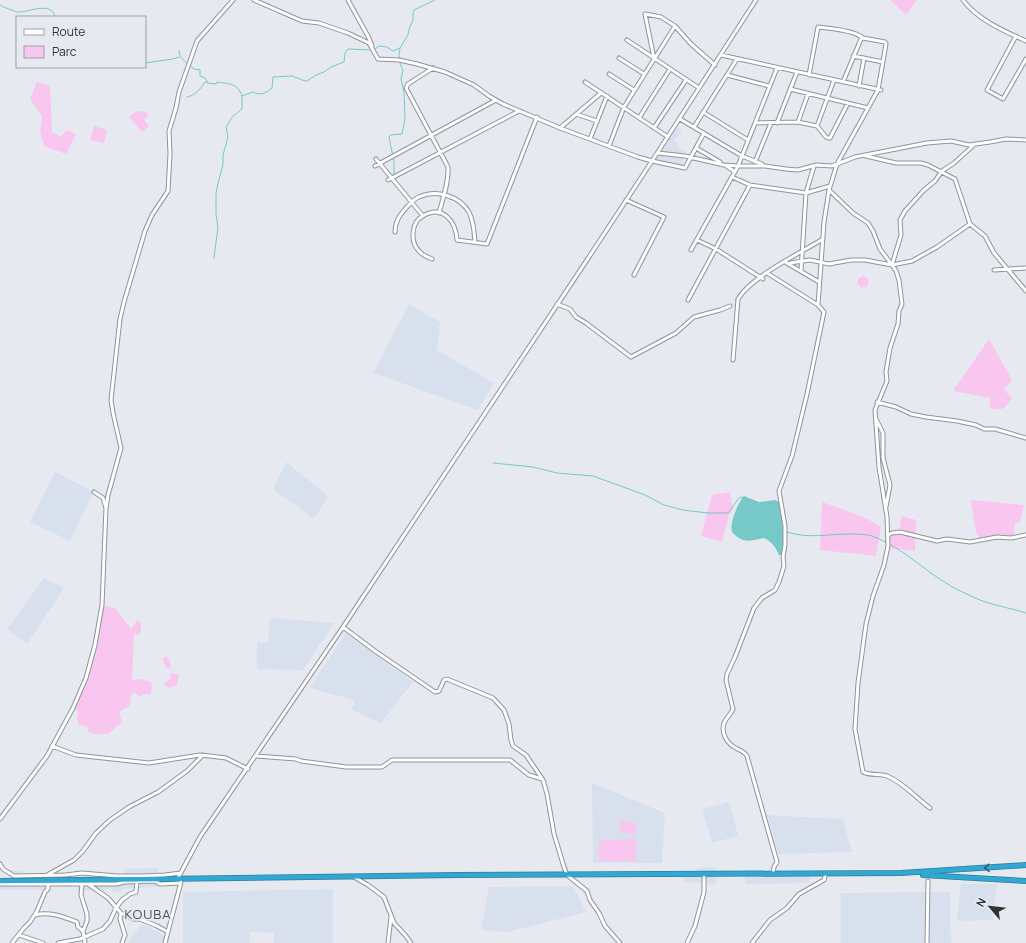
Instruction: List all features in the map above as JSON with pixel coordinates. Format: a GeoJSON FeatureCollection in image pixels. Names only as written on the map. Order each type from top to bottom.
{"type":"FeatureCollection","features":[{"type":"Feature","properties":{"kind":"highway"},"geometry":{"type":"LineString","coordinates":[[0,881],[180,880],[353,876],[901,873],[1026,865]]}},
{"type":"Feature","properties":{"kind":"highway"},"geometry":{"type":"LineString","coordinates":[[901,873],[1026,881]]}},
{"type":"Feature","properties":{"kind":"street"},"geometry":{"type":"LineString","coordinates":[[0,819],[47,756],[80,692],[95,646],[102,606],[106,508],[108,495],[121,448],[111,400],[120,319],[145,231],[152,215],[168,191],[170,154],[169,131],[179,92],[189,67],[194,48],[201,36],[233,0]]}},
{"type":"Feature","properties":{"kind":"street"},"geometry":{"type":"LineString","coordinates":[[254,0],[302,21],[319,23],[348,33],[368,43],[378,58],[399,60],[427,66],[445,72],[519,111],[537,117],[560,128],[652,161],[685,168],[704,133]]}},
{"type":"Feature","properties":{"kind":"street"},"geometry":{"type":"LineString","coordinates":[[348,0],[369,38],[372,48]]}},
{"type":"Feature","properties":{"kind":"street"},"geometry":{"type":"LineString","coordinates":[[165,943],[180,880],[180,873],[200,837],[248,769],[558,304],[658,153],[756,0]]}},
{"type":"Feature","properties":{"kind":"street"},"geometry":{"type":"LineString","coordinates":[[963,1],[992,25],[1026,41]]}},
{"type":"Feature","properties":{"kind":"street"},"geometry":{"type":"LineString","coordinates":[[654,58],[645,14],[661,17],[675,26],[691,44],[715,64]]}},
{"type":"Feature","properties":{"kind":"street"},"geometry":{"type":"LineString","coordinates":[[609,146],[624,108],[675,26]]}},
{"type":"Feature","properties":{"kind":"street"},"geometry":{"type":"LineString","coordinates":[[809,75],[818,27],[860,34],[862,38],[885,42],[886,44],[879,90],[837,164],[829,188],[824,222],[818,305]]}},
{"type":"Feature","properties":{"kind":"street"},"geometry":{"type":"LineString","coordinates":[[1016,36],[987,90],[1003,99],[1026,59]]}},
{"type":"Feature","properties":{"kind":"street"},"geometry":{"type":"LineString","coordinates":[[843,82],[862,38]]}},
{"type":"Feature","properties":{"kind":"street"},"geometry":{"type":"LineString","coordinates":[[627,40],[700,88]]}},
{"type":"Feature","properties":{"kind":"street"},"geometry":{"type":"LineString","coordinates":[[721,55],[879,90]]}},
{"type":"Feature","properties":{"kind":"street"},"geometry":{"type":"LineString","coordinates":[[853,56],[883,62]]}},
{"type":"Feature","properties":{"kind":"street"},"geometry":{"type":"LineString","coordinates":[[619,58],[644,74]]}},
{"type":"Feature","properties":{"kind":"street"},"geometry":{"type":"LineString","coordinates":[[859,86],[864,58]]}},
{"type":"Feature","properties":{"kind":"street"},"geometry":{"type":"LineString","coordinates":[[694,127],[738,59]]}},
{"type":"Feature","properties":{"kind":"street"},"geometry":{"type":"LineString","coordinates":[[433,68],[408,84],[406,88],[448,167],[449,172],[439,213]]}},
{"type":"Feature","properties":{"kind":"street"},"geometry":{"type":"LineString","coordinates":[[692,250],[738,166],[776,68]]}},
{"type":"Feature","properties":{"kind":"street"},"geometry":{"type":"LineString","coordinates":[[639,118],[670,69]]}},
{"type":"Feature","properties":{"kind":"street"},"geometry":{"type":"LineString","coordinates":[[777,123],[797,72]]}},
{"type":"Feature","properties":{"kind":"street"},"geometry":{"type":"LineString","coordinates":[[609,74],[634,90]]}},
{"type":"Feature","properties":{"kind":"street"},"geometry":{"type":"LineString","coordinates":[[727,75],[769,86]]}},
{"type":"Feature","properties":{"kind":"street"},"geometry":{"type":"LineString","coordinates":[[654,128],[686,80]]}},
{"type":"Feature","properties":{"kind":"street"},"geometry":{"type":"LineString","coordinates":[[817,126],[834,80]]}},
{"type":"Feature","properties":{"kind":"street"},"geometry":{"type":"LineString","coordinates":[[585,82],[668,137]]}},
{"type":"Feature","properties":{"kind":"street"},"geometry":{"type":"LineString","coordinates":[[790,89],[868,108]]}},
{"type":"Feature","properties":{"kind":"street"},"geometry":{"type":"LineString","coordinates":[[560,128],[601,92]]}},
{"type":"Feature","properties":{"kind":"street"},"geometry":{"type":"LineString","coordinates":[[798,122],[808,94]]}},
{"type":"Feature","properties":{"kind":"street"},"geometry":{"type":"LineString","coordinates":[[590,139],[607,96]]}},
{"type":"Feature","properties":{"kind":"street"},"geometry":{"type":"LineString","coordinates":[[375,166],[496,100]]}},
{"type":"Feature","properties":{"kind":"street"},"geometry":{"type":"LineString","coordinates":[[755,123],[798,122],[817,126],[826,137],[830,138],[848,103]]}},
{"type":"Feature","properties":{"kind":"street"},"geometry":{"type":"LineString","coordinates":[[388,180],[519,111]]}},
{"type":"Feature","properties":{"kind":"street"},"geometry":{"type":"LineString","coordinates":[[703,112],[748,140]]}},
{"type":"Feature","properties":{"kind":"street"},"geometry":{"type":"LineString","coordinates":[[576,114],[597,121]]}},
{"type":"Feature","properties":{"kind":"street"},"geometry":{"type":"LineString","coordinates":[[432,259],[418,251],[412,235],[415,224],[422,216],[431,213],[439,213],[448,217],[452,221],[457,240],[487,244],[537,117]]}},
{"type":"Feature","properties":{"kind":"street"},"geometry":{"type":"LineString","coordinates":[[680,119],[742,156],[765,166]]}},
{"type":"Feature","properties":{"kind":"street"},"geometry":{"type":"LineString","coordinates":[[755,162],[772,123]]}},
{"type":"Feature","properties":{"kind":"street"},"geometry":{"type":"LineString","coordinates":[[658,153],[691,157],[724,165],[765,166],[798,170],[814,166],[832,166],[855,157],[910,146],[953,141],[969,145],[1006,139],[1026,140]]}},
{"type":"Feature","properties":{"kind":"street"},"geometry":{"type":"LineString","coordinates":[[892,265],[902,229],[900,220],[904,213],[924,190],[935,181],[941,172],[975,144]]}},
{"type":"Feature","properties":{"kind":"street"},"geometry":{"type":"LineString","coordinates":[[696,148],[735,172]]}},
{"type":"Feature","properties":{"kind":"street"},"geometry":{"type":"LineString","coordinates":[[864,156],[896,163],[921,163],[955,179],[970,224],[983,234],[994,253],[1026,291]]}},
{"type":"Feature","properties":{"kind":"street"},"geometry":{"type":"LineString","coordinates":[[376,159],[422,216]]}},
{"type":"Feature","properties":{"kind":"street"},"geometry":{"type":"LineString","coordinates":[[801,271],[806,193],[814,166]]}},
{"type":"Feature","properties":{"kind":"street"},"geometry":{"type":"LineString","coordinates":[[732,177],[750,185],[806,193],[829,188]]}},
{"type":"Feature","properties":{"kind":"street"},"geometry":{"type":"LineString","coordinates":[[688,300],[750,185]]}},
{"type":"Feature","properties":{"kind":"street"},"geometry":{"type":"LineString","coordinates":[[829,188],[853,214],[868,223],[880,249],[894,267],[899,280],[902,304],[899,311],[898,324],[890,348],[886,372],[887,381],[875,410],[879,467],[886,508],[888,546],[884,565],[873,596],[866,624],[858,683],[856,732],[863,772],[886,776],[895,780],[910,790],[930,808]]}},
{"type":"Feature","properties":{"kind":"street"},"geometry":{"type":"LineString","coordinates":[[395,232],[398,219],[411,202],[418,197],[427,195],[444,195],[459,201],[469,213],[474,227],[475,242]]}},
{"type":"Feature","properties":{"kind":"street"},"geometry":{"type":"LineString","coordinates":[[626,200],[664,217],[634,275]]}},
{"type":"Feature","properties":{"kind":"street"},"geometry":{"type":"LineString","coordinates":[[790,263],[812,260],[821,263],[837,263],[856,259],[892,265],[912,261],[937,247],[970,224]]}},
{"type":"Feature","properties":{"kind":"street"},"geometry":{"type":"LineString","coordinates":[[733,360],[738,298],[743,292],[767,273],[823,239]]}},
{"type":"Feature","properties":{"kind":"street"},"geometry":{"type":"LineString","coordinates":[[697,240],[716,249],[761,278]]}},
{"type":"Feature","properties":{"kind":"street"},"geometry":{"type":"LineString","coordinates":[[784,262],[820,282]]}},
{"type":"Feature","properties":{"kind":"street"},"geometry":{"type":"LineString","coordinates":[[994,270],[1026,268]]}},
{"type":"Feature","properties":{"kind":"street"},"geometry":{"type":"LineString","coordinates":[[767,273],[818,305],[824,312],[813,360],[809,387],[792,456],[779,491],[785,545],[782,573],[775,590],[762,598],[754,608],[738,652],[726,676],[733,709],[724,723],[724,734],[726,740],[747,756],[777,862],[774,867],[773,874]]}},
{"type":"Feature","properties":{"kind":"street"},"geometry":{"type":"LineString","coordinates":[[558,304],[570,309],[576,317],[631,357],[676,333],[694,317],[730,306]]}},
{"type":"Feature","properties":{"kind":"street"},"geometry":{"type":"LineString","coordinates":[[878,402],[910,414],[976,425],[984,429],[995,429],[1026,438]]}},
{"type":"Feature","properties":{"kind":"street"},"geometry":{"type":"LineString","coordinates":[[875,417],[883,433],[883,458],[890,485],[886,508]]}},
{"type":"Feature","properties":{"kind":"street"},"geometry":{"type":"LineString","coordinates":[[94,492],[103,498],[106,508]]}},
{"type":"Feature","properties":{"kind":"street"},"geometry":{"type":"LineString","coordinates":[[888,535],[900,532],[937,541],[947,539],[970,542],[980,542],[997,537],[1010,538],[1026,535]]}},
{"type":"Feature","properties":{"kind":"street"},"geometry":{"type":"LineString","coordinates":[[343,626],[375,651],[435,692],[439,692],[444,680],[447,679],[493,698],[505,712],[513,746],[526,755],[542,780],[547,794],[557,846],[567,875],[587,891],[590,900],[599,913],[604,926],[620,943]]}},
{"type":"Feature","properties":{"kind":"street"},"geometry":{"type":"LineString","coordinates":[[52,746],[76,755],[150,763],[203,755],[226,758],[248,769]]}},
{"type":"Feature","properties":{"kind":"street"},"geometry":{"type":"LineString","coordinates":[[47,875],[74,860],[83,851],[96,833],[110,820],[129,807],[158,792],[187,771],[203,755]]}},
{"type":"Feature","properties":{"kind":"street"},"geometry":{"type":"LineString","coordinates":[[256,756],[296,759],[346,767],[382,767],[392,760],[510,760],[529,774],[542,780]]}},
{"type":"Feature","properties":{"kind":"street"},"geometry":{"type":"LineString","coordinates":[[0,864],[3,869],[14,876],[65,875],[82,873],[117,876],[142,876],[180,873]]}},
{"type":"Feature","properties":{"kind":"street"},"geometry":{"type":"LineString","coordinates":[[687,943],[695,926],[704,892],[704,874]]}},
{"type":"Feature","properties":{"kind":"street"},"geometry":{"type":"LineString","coordinates":[[752,943],[770,920],[787,908],[799,894],[824,880],[826,874]]}},
{"type":"Feature","properties":{"kind":"street"},"geometry":{"type":"LineString","coordinates":[[353,876],[384,897],[394,923],[411,943]]}},
{"type":"Feature","properties":{"kind":"street"},"geometry":{"type":"LineString","coordinates":[[0,884],[117,884],[137,880],[136,892],[130,894],[122,900],[107,926],[75,941],[58,943]]}},
{"type":"Feature","properties":{"kind":"street"},"geometry":{"type":"LineString","coordinates":[[927,943],[928,881]]}},
{"type":"Feature","properties":{"kind":"street"},"geometry":{"type":"LineString","coordinates":[[12,943],[35,915],[45,892],[48,889],[48,884]]}},
{"type":"Feature","properties":{"kind":"street"},"geometry":{"type":"LineString","coordinates":[[82,884],[80,895],[87,914],[87,921],[83,930],[85,943]]}},
{"type":"Feature","properties":{"kind":"street"},"geometry":{"type":"LineString","coordinates":[[88,884],[108,898],[121,913],[133,919],[140,919],[168,932]]}},
{"type":"Feature","properties":{"kind":"street"},"geometry":{"type":"LineString","coordinates":[[35,915],[48,913],[69,919],[77,922],[78,927],[83,930]]}},
{"type":"Feature","properties":{"kind":"street"},"geometry":{"type":"LineString","coordinates":[[121,913],[120,920],[125,935],[122,943]]}},
{"type":"Feature","properties":{"kind":"street"},"geometry":{"type":"LineString","coordinates":[[388,943],[391,917]]}},
{"type":"Feature","properties":{"kind":"street"},"geometry":{"type":"LineString","coordinates":[[19,935],[43,943]]}},
{"type":"Feature","properties":{"kind":"shaded area"},"geometry":{"type":"Polygon","coordinates":[[[676,125],[682,130],[675,141],[682,150],[686,151],[682,167],[652,161],[676,125]]]}},
{"type":"Feature","properties":{"kind":"shaded area"},"geometry":{"type":"Polygon","coordinates":[[[409,304],[440,322],[437,350],[494,383],[478,410],[373,373],[409,304]]]}},
{"type":"Feature","properties":{"kind":"shaded area"},"geometry":{"type":"Polygon","coordinates":[[[286,462],[328,496],[314,519],[273,489],[286,462]]]}},
{"type":"Feature","properties":{"kind":"shaded area"},"geometry":{"type":"Polygon","coordinates":[[[55,472],[94,492],[70,541],[30,522],[55,472]]]}},
{"type":"Feature","properties":{"kind":"shaded area"},"geometry":{"type":"Polygon","coordinates":[[[44,578],[64,588],[27,644],[7,629],[44,578]]]}},
{"type":"Feature","properties":{"kind":"shaded area"},"geometry":{"type":"Polygon","coordinates":[[[270,618],[334,623],[303,670],[257,669],[257,642],[268,643],[270,618]]]}},
{"type":"Feature","properties":{"kind":"shaded area"},"geometry":{"type":"Polygon","coordinates":[[[346,633],[413,682],[381,723],[352,710],[354,700],[309,688],[346,633]]]}},
{"type":"Feature","properties":{"kind":"shaded area"},"geometry":{"type":"Polygon","coordinates":[[[592,783],[665,813],[662,863],[593,863],[592,783]]]}},
{"type":"Feature","properties":{"kind":"shaded area"},"geometry":{"type":"Polygon","coordinates":[[[729,802],[738,836],[712,843],[702,809],[729,802]]]}},
{"type":"Feature","properties":{"kind":"shaded area"},"geometry":{"type":"Polygon","coordinates":[[[767,815],[843,819],[852,852],[778,854],[767,815]]]}},
{"type":"Feature","properties":{"kind":"shaded area"},"geometry":{"type":"Polygon","coordinates":[[[716,867],[716,884],[684,882],[684,874],[697,874],[697,868],[716,867]]]}},
{"type":"Feature","properties":{"kind":"shaded area"},"geometry":{"type":"Polygon","coordinates":[[[158,868],[158,887],[121,889],[121,892],[112,892],[112,889],[78,891],[77,886],[49,886],[49,890],[0,890],[0,881],[9,880],[10,870],[23,871],[23,880],[125,879],[124,869],[158,868]]]}},
{"type":"Feature","properties":{"kind":"shaded area"},"geometry":{"type":"Polygon","coordinates":[[[745,874],[809,874],[809,883],[745,884],[745,874]]]}},
{"type":"Feature","properties":{"kind":"shaded area"},"geometry":{"type":"Polygon","coordinates":[[[961,884],[997,884],[993,920],[957,921],[961,884]]]}},
{"type":"Feature","properties":{"kind":"shaded area"},"geometry":{"type":"Polygon","coordinates":[[[573,886],[586,912],[508,932],[481,930],[489,887],[573,886]]]}},
{"type":"Feature","properties":{"kind":"shaded area"},"geometry":{"type":"Polygon","coordinates":[[[333,889],[333,943],[274,943],[274,933],[250,932],[249,943],[183,943],[183,892],[333,889]]]}},
{"type":"Feature","properties":{"kind":"shaded area"},"geometry":{"type":"Polygon","coordinates":[[[950,892],[951,943],[841,943],[841,893],[950,892]]]}},
{"type":"Feature","properties":{"kind":"shaded area"},"geometry":{"type":"Polygon","coordinates":[[[142,924],[166,936],[163,943],[129,943],[129,940],[142,924]]]}},
{"type":"Feature","properties":{"kind":"green space"},"geometry":{"type":"Polygon","coordinates":[[[890,0],[917,0],[906,15],[890,0]]]}},
{"type":"Feature","properties":{"kind":"green space"},"geometry":{"type":"Polygon","coordinates":[[[37,82],[50,86],[52,132],[62,137],[66,130],[76,134],[66,154],[44,146],[40,131],[42,116],[30,99],[37,82]]]}},
{"type":"Feature","properties":{"kind":"green space"},"geometry":{"type":"Polygon","coordinates":[[[136,111],[146,112],[149,115],[144,120],[149,126],[142,132],[129,117],[136,111]]]}},
{"type":"Feature","properties":{"kind":"green space"},"geometry":{"type":"Polygon","coordinates":[[[94,126],[107,130],[104,143],[90,140],[94,126]]]}},
{"type":"Feature","properties":{"kind":"green space"},"geometry":{"type":"Polygon","coordinates":[[[861,277],[865,277],[867,278],[867,286],[861,287],[858,284],[858,280],[861,277]]]}},
{"type":"Feature","properties":{"kind":"green space"},"geometry":{"type":"Polygon","coordinates":[[[989,339],[1012,380],[1004,390],[1012,398],[1003,409],[992,409],[990,398],[953,391],[989,339]]]}},
{"type":"Feature","properties":{"kind":"green space"},"geometry":{"type":"Polygon","coordinates":[[[730,492],[733,510],[729,515],[722,542],[701,536],[712,495],[730,492]]]}},
{"type":"Feature","properties":{"kind":"green space"},"geometry":{"type":"Polygon","coordinates":[[[971,500],[1024,505],[1020,522],[1015,523],[1014,538],[997,537],[982,541],[976,533],[971,500]]]}},
{"type":"Feature","properties":{"kind":"green space"},"geometry":{"type":"Polygon","coordinates":[[[822,502],[860,516],[881,527],[876,556],[820,550],[822,502]]]}},
{"type":"Feature","properties":{"kind":"green space"},"geometry":{"type":"Polygon","coordinates":[[[901,516],[916,520],[915,551],[888,548],[888,535],[900,531],[901,516]]]}},
{"type":"Feature","properties":{"kind":"green space"},"geometry":{"type":"Polygon","coordinates":[[[102,605],[116,609],[131,629],[137,620],[141,623],[141,631],[138,635],[134,634],[132,680],[139,679],[151,682],[152,687],[151,695],[145,694],[140,697],[135,693],[131,694],[130,705],[119,712],[122,723],[107,734],[96,734],[88,732],[87,726],[79,725],[77,719],[78,711],[73,708],[79,696],[87,671],[102,605]]]}},
{"type":"Feature","properties":{"kind":"green space"},"geometry":{"type":"Polygon","coordinates":[[[166,656],[170,660],[171,668],[167,669],[162,659],[166,656]]]}},
{"type":"Feature","properties":{"kind":"green space"},"geometry":{"type":"Polygon","coordinates":[[[170,673],[178,675],[179,678],[177,680],[178,684],[170,688],[164,685],[164,683],[171,678],[170,673]]]}},
{"type":"Feature","properties":{"kind":"green space"},"geometry":{"type":"Polygon","coordinates":[[[622,820],[637,823],[634,835],[619,831],[622,820]]]}},
{"type":"Feature","properties":{"kind":"green space"},"geometry":{"type":"Polygon","coordinates":[[[636,839],[636,861],[599,861],[599,840],[636,839]]]}},
{"type":"Feature","properties":{"kind":"water"},"geometry":{"type":"Polygon","coordinates":[[[744,496],[759,502],[775,500],[779,502],[783,535],[782,555],[779,555],[773,545],[764,538],[747,541],[736,536],[732,532],[731,529],[735,514],[739,503],[744,496]]]}},
{"type":"Feature","properties":{"kind":"waterway"},"geometry":{"type":"LineString","coordinates":[[374,50],[379,46],[387,47],[393,51],[400,48],[408,35],[413,20],[414,10],[435,0]]}},
{"type":"Feature","properties":{"kind":"waterway"},"geometry":{"type":"LineString","coordinates":[[0,5],[17,12],[45,8],[53,12],[55,16]]}},
{"type":"Feature","properties":{"kind":"waterway"},"geometry":{"type":"LineString","coordinates":[[190,66],[194,69],[200,70],[200,76],[205,78],[208,83],[216,84],[217,82],[235,86],[242,96],[253,92],[261,94],[268,91],[272,88],[273,77],[292,76],[307,81],[331,67],[344,62],[345,53],[348,49],[371,50]]}},
{"type":"Feature","properties":{"kind":"waterway"},"geometry":{"type":"LineString","coordinates":[[394,175],[394,162],[389,137],[391,135],[402,134],[405,119],[404,92],[401,79],[403,70],[399,57],[400,49]]}},
{"type":"Feature","properties":{"kind":"waterway"},"geometry":{"type":"LineString","coordinates":[[179,51],[180,56],[187,64]]}},
{"type":"Feature","properties":{"kind":"waterway"},"geometry":{"type":"LineString","coordinates":[[146,63],[179,57]]}},
{"type":"Feature","properties":{"kind":"waterway"},"geometry":{"type":"LineString","coordinates":[[187,97],[195,94],[204,83],[207,82]]}},
{"type":"Feature","properties":{"kind":"waterway"},"geometry":{"type":"LineString","coordinates":[[214,258],[218,227],[216,214],[216,194],[228,137],[226,127],[232,117],[242,109],[242,96]]}},
{"type":"Feature","properties":{"kind":"waterway"},"geometry":{"type":"LineString","coordinates":[[493,463],[533,467],[557,473],[593,476],[645,495],[664,505],[683,510],[708,513],[728,513],[739,498],[744,497]]}},
{"type":"Feature","properties":{"kind":"waterway"},"geometry":{"type":"LineString","coordinates":[[787,532],[811,536],[853,534],[872,536],[880,539],[910,557],[950,586],[984,602],[1026,613]]}},
{"type":"Feature","properties":{"kind":"district","name":"KOUBA"},"geometry":{"type":"Point","coordinates":[148,914]}}]}
